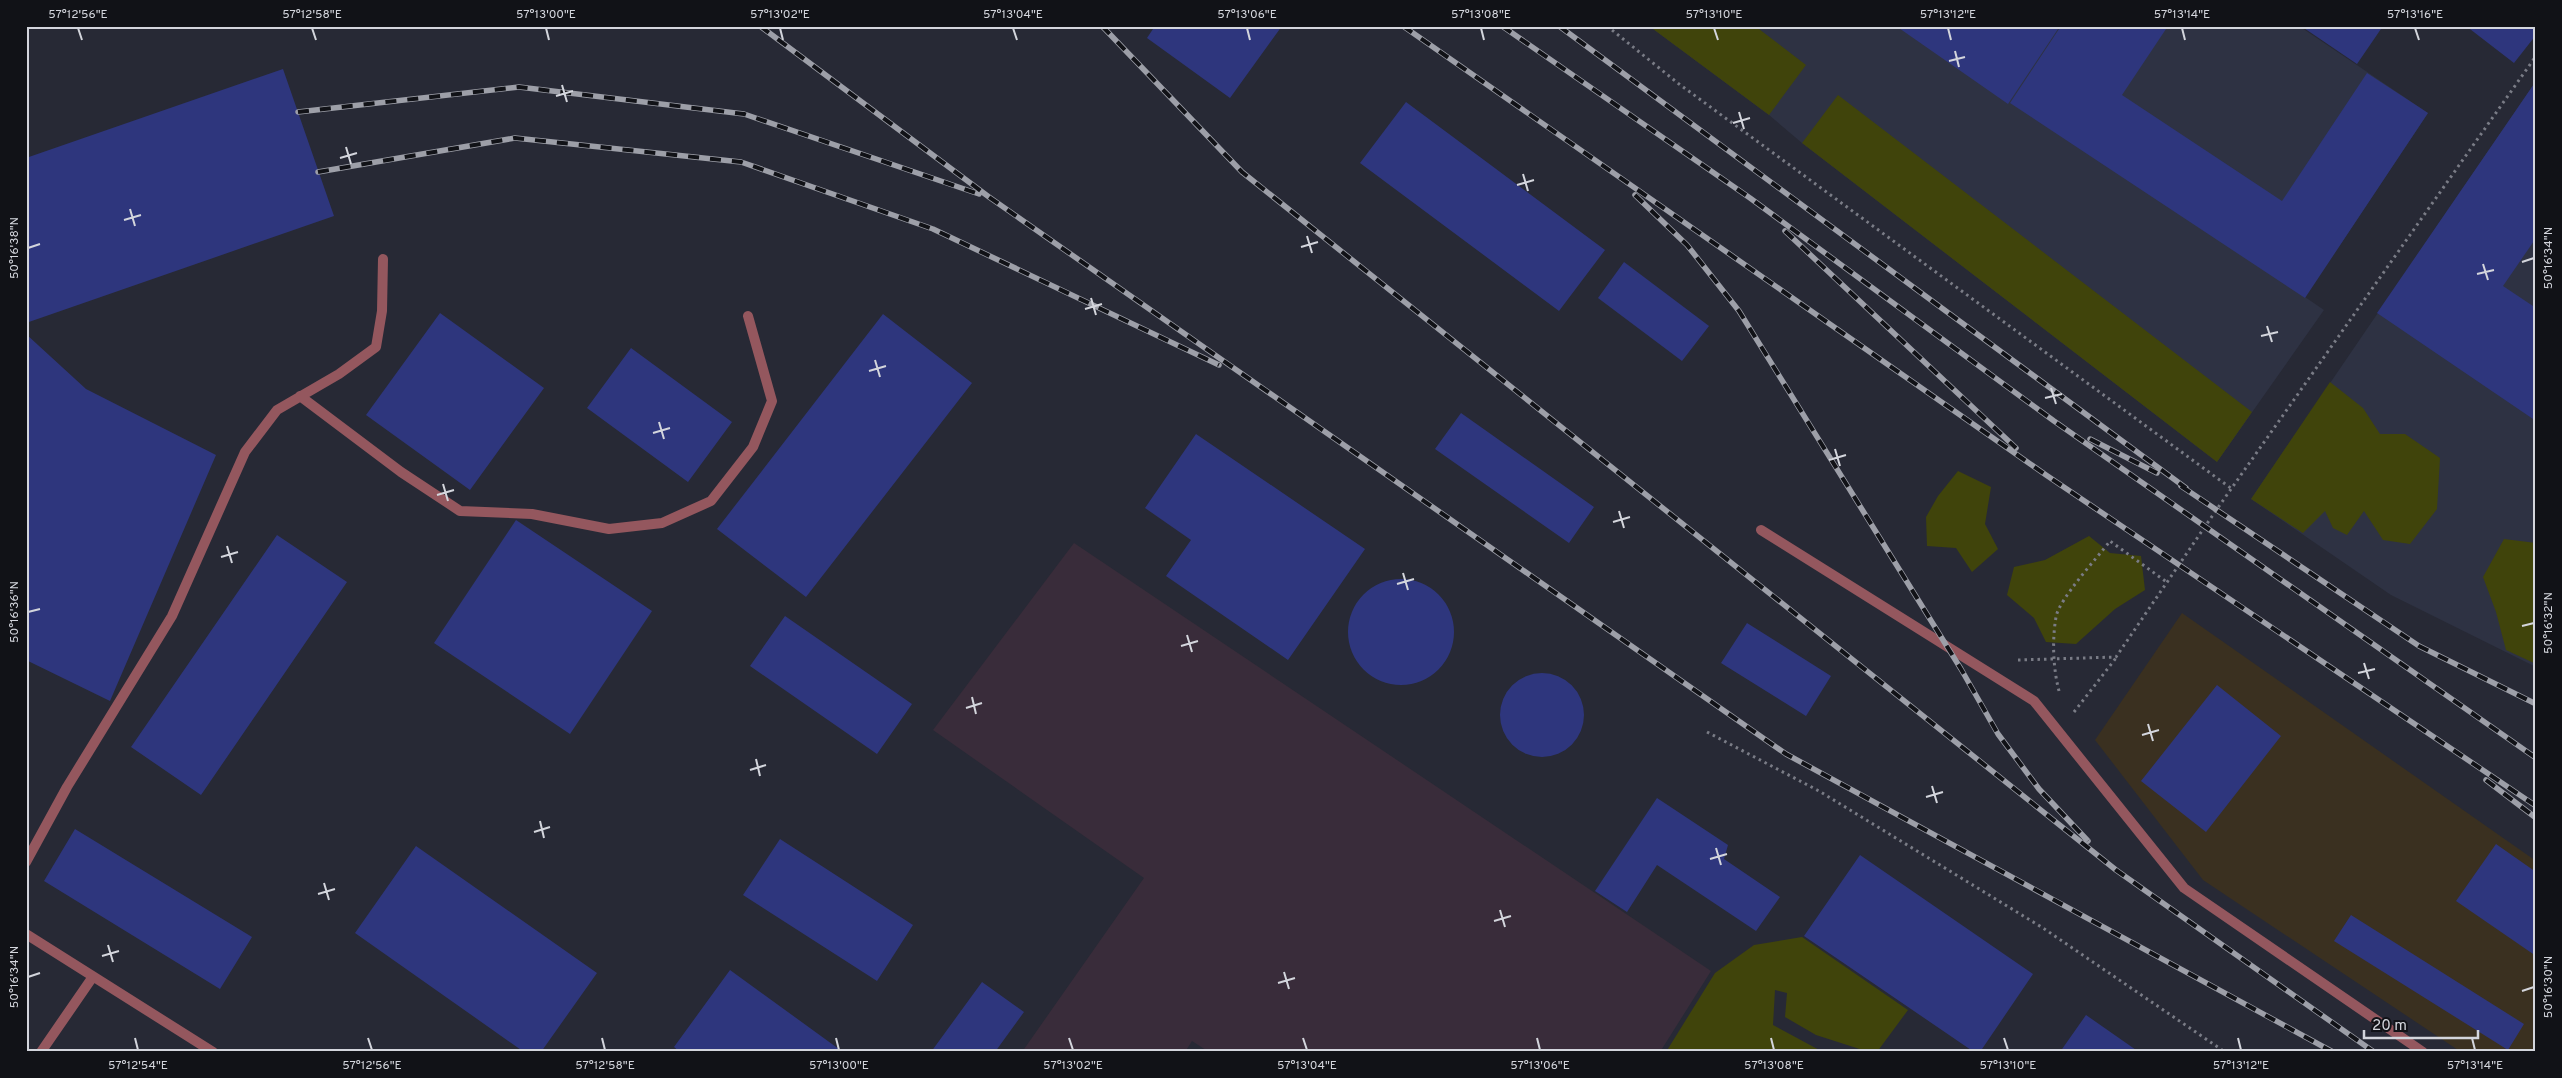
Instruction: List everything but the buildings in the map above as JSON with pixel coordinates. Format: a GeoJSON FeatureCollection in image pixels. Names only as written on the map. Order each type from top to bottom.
{"type":"FeatureCollection","features":[{"type":"Feature","properties":{"kind":"street"},"geometry":{"type":"LineString","coordinates":[[26,862],[67,787],[172,616],[244,452],[277,410],[339,374],[376,348],[382,311],[383,259]]}},
{"type":"Feature","properties":{"kind":"street"},"geometry":{"type":"LineString","coordinates":[[300,396],[401,472],[460,511],[532,514],[610,529],[662,523],[711,501],[753,447],[772,401],[748,316]]}},
{"type":"Feature","properties":{"kind":"street"},"geometry":{"type":"LineString","coordinates":[[1761,530],[2034,701],[2184,888],[2423,1052]]}},
{"type":"Feature","properties":{"kind":"street"},"geometry":{"type":"LineString","coordinates":[[26,934],[92,978],[213,1052]]}},
{"type":"Feature","properties":{"kind":"street"},"geometry":{"type":"LineString","coordinates":[[41,1052],[92,978]]}},
{"type":"Feature","properties":{"kind":"path"},"geometry":{"type":"LineString","coordinates":[[1607,26],[1679,84],[2232,489]]}},
{"type":"Feature","properties":{"kind":"path"},"geometry":{"type":"LineString","coordinates":[[2059,732],[2116,657],[2536,56]]}},
{"type":"Feature","properties":{"kind":"path"},"geometry":{"type":"LineString","coordinates":[[2070,718],[2058,689],[2054,659],[2056,615],[2078,579],[2110,541],[2168,583]]}},
{"type":"Feature","properties":{"kind":"path"},"geometry":{"type":"LineString","coordinates":[[1971,662],[2116,657]]}},
{"type":"Feature","properties":{"kind":"path"},"geometry":{"type":"LineString","coordinates":[[1707,732],[1819,791],[2043,928],[2225,1052]]}},
{"type":"Feature","properties":{"kind":"shaded area"},"geometry":{"type":"Polygon","coordinates":[[[1649,26],[2299,26],[2428,113],[2305,297],[2324,310],[2217,462],[1802,143],[1769,115],[1649,26]]]}},
{"type":"Feature","properties":{"kind":"shaded area"},"geometry":{"type":"Polygon","coordinates":[[[2536,81],[2536,667],[2391,595],[2251,499],[2536,81]]]}},
{"type":"Feature","properties":{"kind":"shaded area"},"geometry":{"type":"Polygon","coordinates":[[[1074,543],[1711,971],[1660,1052],[1209,1052],[1192,1041],[1185,1052],[1022,1052],[1144,878],[933,730],[1074,543]]]}},
{"type":"Feature","properties":{"kind":"shaded area"},"geometry":{"type":"Polygon","coordinates":[[[2182,613],[2536,861],[2536,1052],[2461,1052],[2203,880],[2095,740],[2182,613]]]}},
{"type":"Feature","properties":{"kind":"green space"},"geometry":{"type":"Polygon","coordinates":[[[1649,26],[1755,26],[1806,65],[1769,115],[1649,26]]]}},
{"type":"Feature","properties":{"kind":"green space"},"geometry":{"type":"Polygon","coordinates":[[[1838,95],[2252,412],[2217,462],[1802,143],[1838,95]]]}},
{"type":"Feature","properties":{"kind":"green space"},"geometry":{"type":"Polygon","coordinates":[[[2330,382],[2363,408],[2380,434],[2405,434],[2440,458],[2437,509],[2410,544],[2383,540],[2364,511],[2347,535],[2333,528],[2325,511],[2303,533],[2251,499],[2330,382]]]}},
{"type":"Feature","properties":{"kind":"green space"},"geometry":{"type":"Polygon","coordinates":[[[1958,471],[1991,487],[1985,524],[1998,549],[1972,572],[1956,548],[1927,546],[1926,517],[1938,496],[1958,471]]]}},
{"type":"Feature","properties":{"kind":"green space"},"geometry":{"type":"Polygon","coordinates":[[[2089,536],[2110,553],[2141,556],[2145,590],[2115,609],[2076,644],[2046,642],[2034,618],[2007,595],[2014,567],[2045,560],[2089,536]]]}},
{"type":"Feature","properties":{"kind":"green space"},"geometry":{"type":"Polygon","coordinates":[[[2504,539],[2536,543],[2536,664],[2506,650],[2496,612],[2483,577],[2504,539]]]}},
{"type":"Feature","properties":{"kind":"green space"},"geometry":{"type":"Polygon","coordinates":[[[1802,937],[1908,1010],[1877,1052],[1869,1052],[1816,1035],[1785,1017],[1787,993],[1775,990],[1773,1025],[1823,1052],[1666,1052],[1715,973],[1754,945],[1802,937]]]}},
{"type":"Feature","properties":{"kind":"railway"},"geometry":{"type":"LineString","coordinates":[[760,26],[989,197],[1786,754],[2333,1052]]}},
{"type":"Feature","properties":{"kind":"railway"},"geometry":{"type":"LineString","coordinates":[[1102,26],[1242,172],[2116,870],[2374,1052]]}},
{"type":"Feature","properties":{"kind":"railway"},"geometry":{"type":"LineString","coordinates":[[1403,26],[2046,475],[2536,806]]}},
{"type":"Feature","properties":{"kind":"railway"},"geometry":{"type":"LineString","coordinates":[[1502,26],[1750,198],[2054,421],[2536,758]]}},
{"type":"Feature","properties":{"kind":"railway"},"geometry":{"type":"LineString","coordinates":[[1559,26],[2186,488]]}},
{"type":"Feature","properties":{"kind":"railway"},"geometry":{"type":"LineString","coordinates":[[298,112],[519,87],[744,114],[979,194]]}},
{"type":"Feature","properties":{"kind":"railway"},"geometry":{"type":"LineString","coordinates":[[318,172],[515,138],[741,162],[933,229],[1219,365]]}},
{"type":"Feature","properties":{"kind":"railway"},"geometry":{"type":"LineString","coordinates":[[1635,195],[1687,245],[1739,311],[1961,669],[1998,734],[2039,789],[2088,841]]}},
{"type":"Feature","properties":{"kind":"railway"},"geometry":{"type":"LineString","coordinates":[[1785,231],[2016,448]]}},
{"type":"Feature","properties":{"kind":"railway"},"geometry":{"type":"LineString","coordinates":[[2090,439],[2157,473]]}},
{"type":"Feature","properties":{"kind":"railway"},"geometry":{"type":"LineString","coordinates":[[2181,486],[2419,646],[2536,704]]}},
{"type":"Feature","properties":{"kind":"railway"},"geometry":{"type":"LineString","coordinates":[[2486,780],[2536,818]]}}]}
